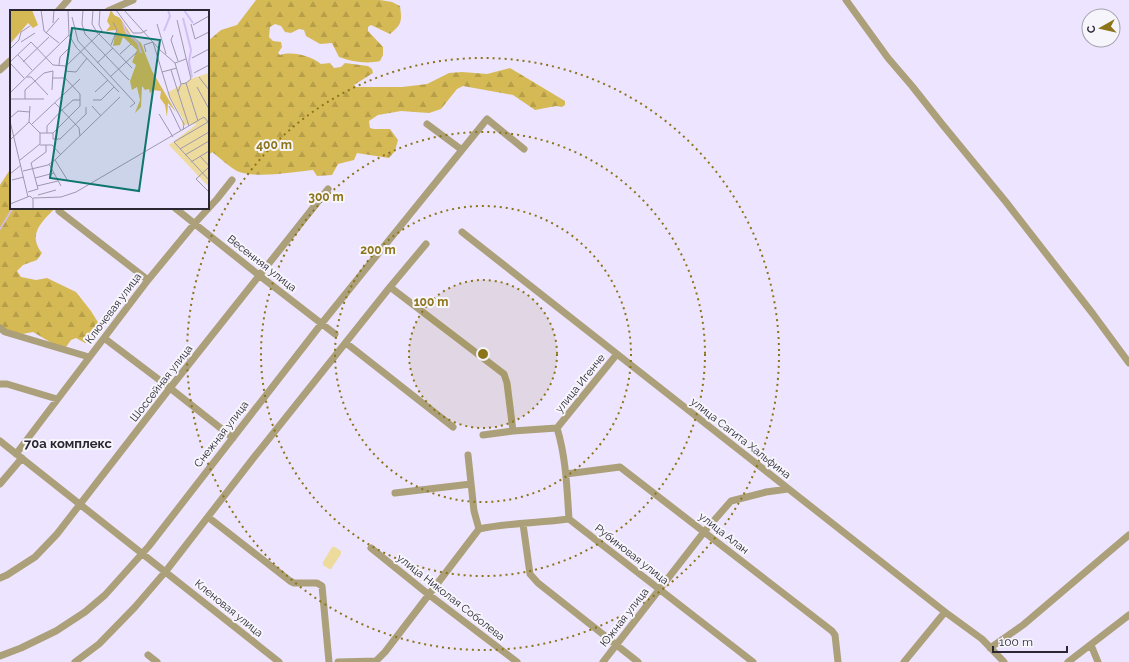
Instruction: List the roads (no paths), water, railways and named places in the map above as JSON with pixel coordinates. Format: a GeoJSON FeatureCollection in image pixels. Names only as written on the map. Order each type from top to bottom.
{"type":"FeatureCollection","features":[{"type":"Feature","properties":{"kind":"street"},"geometry":{"type":"LineString","coordinates":[[59,10],[68,0]]}},
{"type":"Feature","properties":{"kind":"street"},"geometry":{"type":"LineString","coordinates":[[110,10],[133,0]]}},
{"type":"Feature","properties":{"kind":"street"},"geometry":{"type":"LineString","coordinates":[[846,0],[888,58],[1006,202],[1129,363]]}},
{"type":"Feature","properties":{"kind":"street"},"geometry":{"type":"LineString","coordinates":[[0,70],[10,61]]}},
{"type":"Feature","properties":{"kind":"street","name":"Снежная улица"},"geometry":{"type":"LineString","coordinates":[[0,656],[21,648],[56,631],[85,612],[105,595],[142,553],[322,323],[487,119],[524,149]]}},
{"type":"Feature","properties":{"kind":"street"},"geometry":{"type":"LineString","coordinates":[[426,124],[462,150]]}},
{"type":"Feature","properties":{"kind":"street","name":"Ключевая улица"},"geometry":{"type":"LineString","coordinates":[[209,208],[232,180]]}},
{"type":"Feature","properties":{"kind":"street","name":"Шоссейная улица"},"geometry":{"type":"LineString","coordinates":[[0,578],[35,557],[57,534],[170,388],[328,189]]}},
{"type":"Feature","properties":{"kind":"street","name":"Весенняя улица"},"geometry":{"type":"LineString","coordinates":[[176,209],[335,334]]}},
{"type":"Feature","properties":{"kind":"street","name":"Ключевая улица"},"geometry":{"type":"LineString","coordinates":[[14,452],[57,399],[148,280],[208,209]]}},
{"type":"Feature","properties":{"kind":"street"},"geometry":{"type":"LineString","coordinates":[[59,211],[148,280]]}},
{"type":"Feature","properties":{"kind":"street","name":"улица Сагита Хальфина"},"geometry":{"type":"LineString","coordinates":[[462,232],[982,640],[1004,662]]}},
{"type":"Feature","properties":{"kind":"street"},"geometry":{"type":"LineString","coordinates":[[75,662],[99,644],[166,572],[255,456],[426,244]]}},
{"type":"Feature","properties":{"kind":"street"},"geometry":{"type":"LineString","coordinates":[[390,287],[504,374],[507,384],[513,431]]}},
{"type":"Feature","properties":{"kind":"street"},"geometry":{"type":"LineString","coordinates":[[0,328],[5,332],[89,357]]}},
{"type":"Feature","properties":{"kind":"street"},"geometry":{"type":"LineString","coordinates":[[104,338],[233,438]]}},
{"type":"Feature","properties":{"kind":"street"},"geometry":{"type":"LineString","coordinates":[[346,342],[453,427]]}},
{"type":"Feature","properties":{"kind":"street","name":"улица Игенче"},"geometry":{"type":"LineString","coordinates":[[568,519],[566,474],[561,440],[557,428],[617,354]]}},
{"type":"Feature","properties":{"kind":"street"},"geometry":{"type":"LineString","coordinates":[[1,384],[7,384],[57,399]]}},
{"type":"Feature","properties":{"kind":"street"},"geometry":{"type":"LineString","coordinates":[[484,435],[513,431],[557,428]]}},
{"type":"Feature","properties":{"kind":"street","name":"Кленовая улица"},"geometry":{"type":"LineString","coordinates":[[0,440],[278,662]]}},
{"type":"Feature","properties":{"kind":"street"},"geometry":{"type":"LineString","coordinates":[[468,455],[474,511],[479,529]]}},
{"type":"Feature","properties":{"kind":"street"},"geometry":{"type":"LineString","coordinates":[[0,484],[22,458]]}},
{"type":"Feature","properties":{"kind":"street","name":"улица Алан"},"geometry":{"type":"LineString","coordinates":[[566,474],[620,467],[832,631],[835,635],[838,662]]}},
{"type":"Feature","properties":{"kind":"street"},"geometry":{"type":"LineString","coordinates":[[395,493],[471,484]]}},
{"type":"Feature","properties":{"kind":"street","name":"Южная улица"},"geometry":{"type":"LineString","coordinates":[[603,662],[704,532],[731,502],[766,492],[788,489]]}},
{"type":"Feature","properties":{"kind":"street"},"geometry":{"type":"LineString","coordinates":[[208,517],[290,581],[294,583],[317,582],[322,586],[329,662]]}},
{"type":"Feature","properties":{"kind":"street"},"geometry":{"type":"LineString","coordinates":[[338,662],[376,661],[385,652],[479,529],[494,526],[568,519]]}},
{"type":"Feature","properties":{"kind":"street","name":"Рубиновая улица"},"geometry":{"type":"LineString","coordinates":[[568,519],[753,662]]}},
{"type":"Feature","properties":{"kind":"street"},"geometry":{"type":"LineString","coordinates":[[523,524],[530,574],[538,583],[638,662]]}},
{"type":"Feature","properties":{"kind":"street"},"geometry":{"type":"LineString","coordinates":[[990,648],[1023,625],[1129,535]]}},
{"type":"Feature","properties":{"kind":"street","name":"улица Николая Соболева"},"geometry":{"type":"LineString","coordinates":[[371,548],[517,662]]}},
{"type":"Feature","properties":{"kind":"street"},"geometry":{"type":"LineString","coordinates":[[904,662],[945,612]]}},
{"type":"Feature","properties":{"kind":"street"},"geometry":{"type":"LineString","coordinates":[[1068,662],[1129,614]]}},
{"type":"Feature","properties":{"kind":"street"},"geometry":{"type":"LineString","coordinates":[[1091,645],[1098,662]]}},
{"type":"Feature","properties":{"kind":"street"},"geometry":{"type":"LineString","coordinates":[[148,655],[157,662]]}},
{"type":"Feature","properties":{"kind":"waterway"},"geometry":{"type":"LineString","coordinates":[[0,229],[12,209]]}},
{"type":"Feature","properties":{"kind":"district","name":"70а комплекс"},"geometry":{"type":"Point","coordinates":[68,443]}}]}
